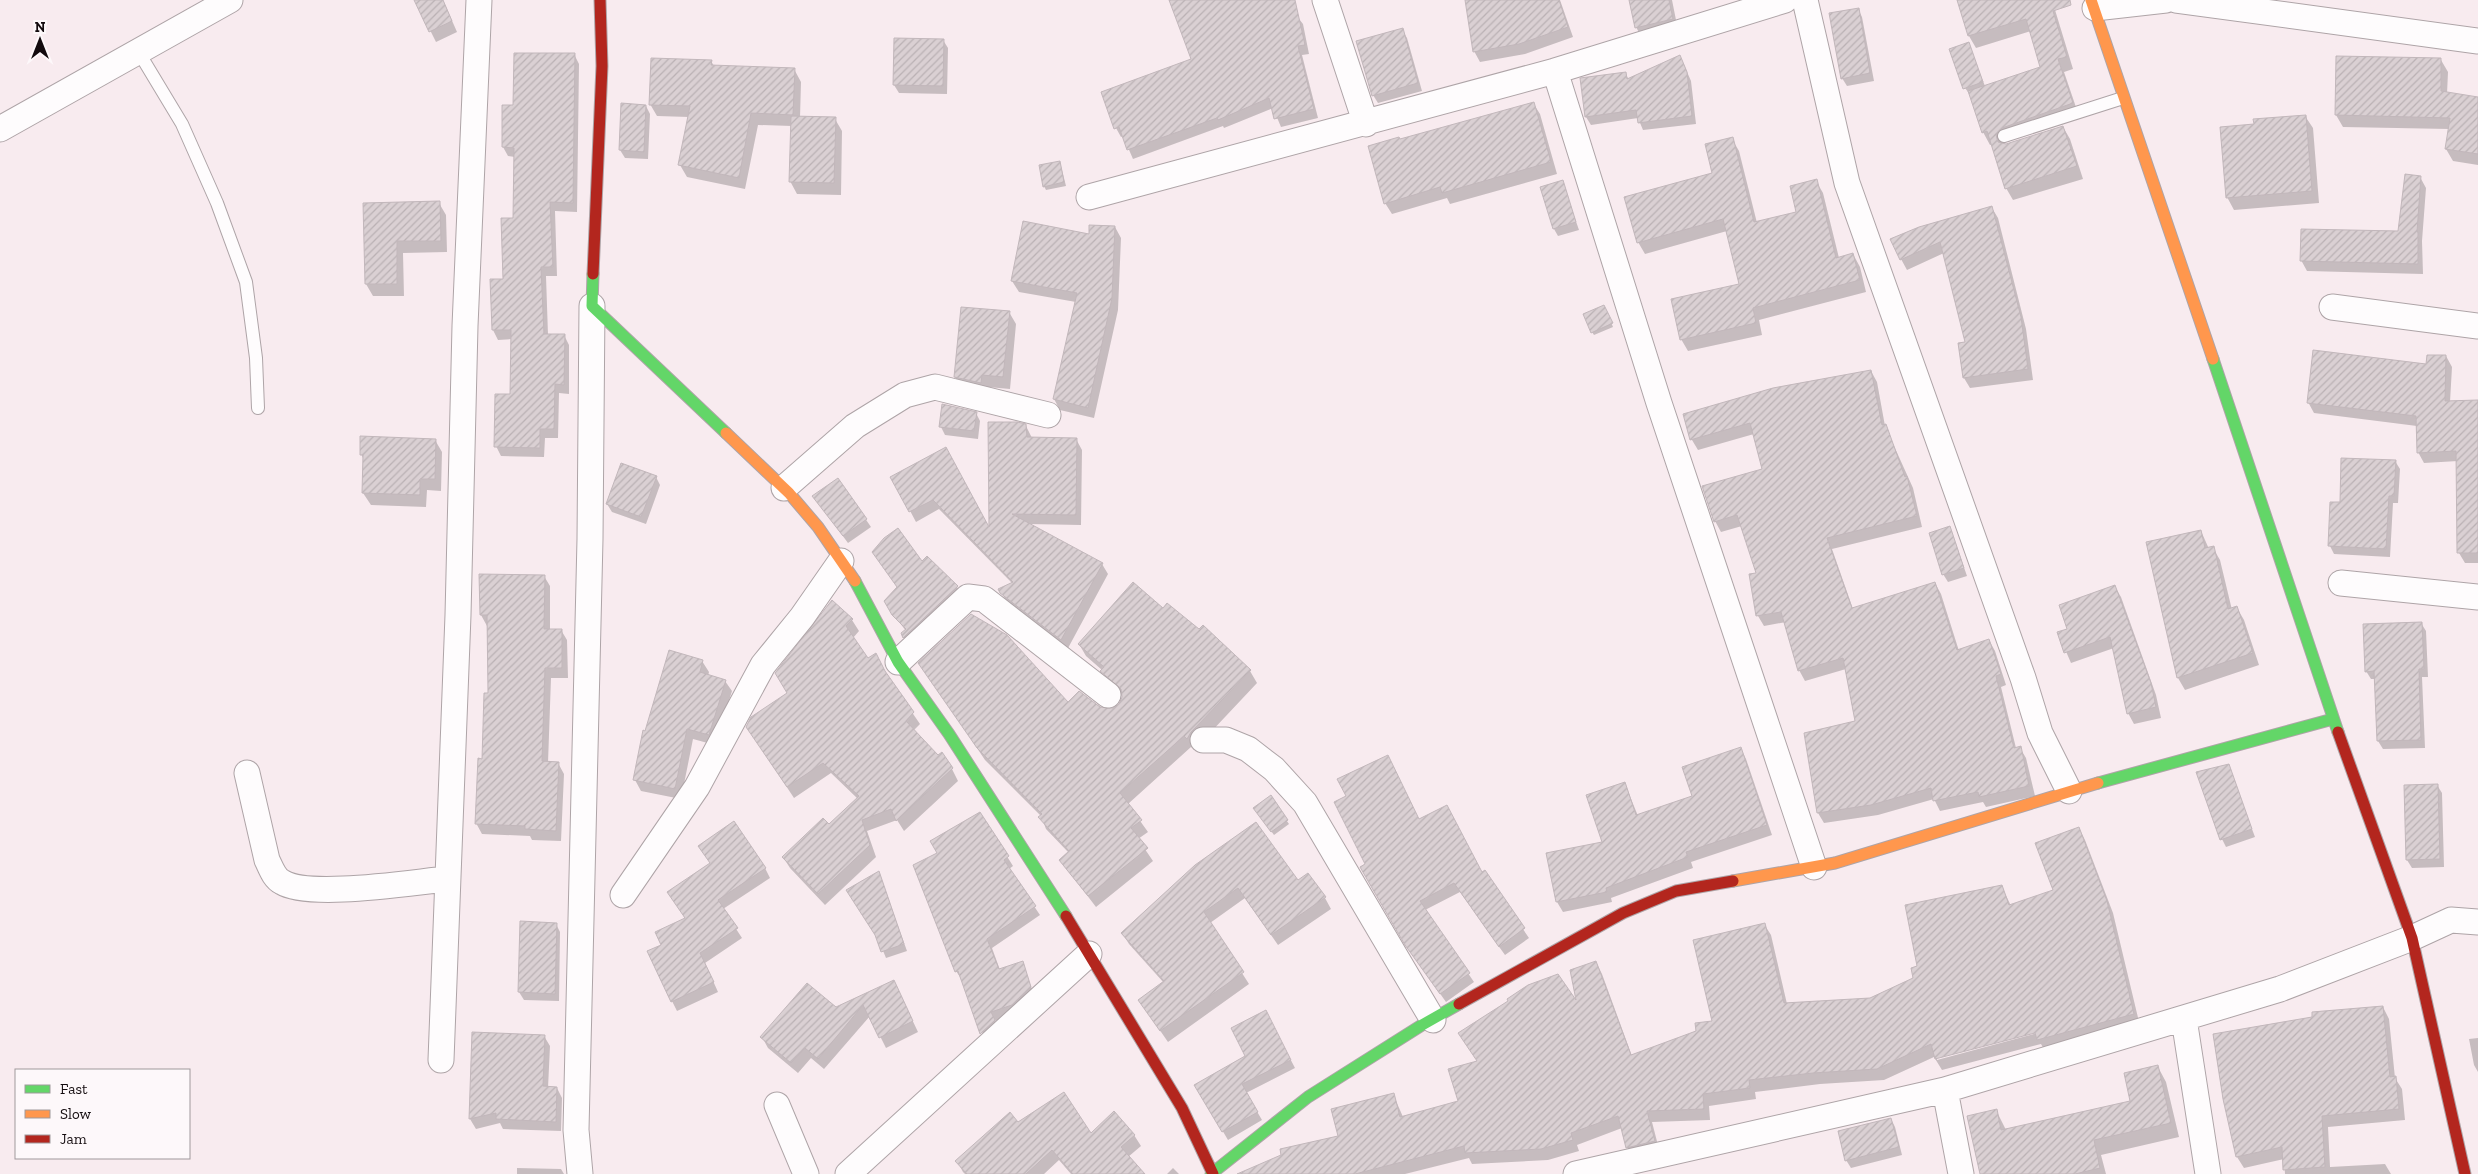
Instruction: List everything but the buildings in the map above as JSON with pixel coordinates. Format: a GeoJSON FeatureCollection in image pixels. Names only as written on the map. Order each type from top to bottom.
{"type":"FeatureCollection","features":[{"type":"Feature","properties":{"kind":"street"},"geometry":{"type":"LineString","coordinates":[[0,129],[230,0]]}},
{"type":"Feature","properties":{"kind":"street"},"geometry":{"type":"LineString","coordinates":[[440,1060],[458,615],[465,326],[478,0]]}},
{"type":"Feature","properties":{"kind":"street"},"geometry":{"type":"LineString","coordinates":[[580,1174],[576,1130],[590,539],[592,306],[602,66],[600,0]]}},
{"type":"Feature","properties":{"kind":"street"},"geometry":{"type":"LineString","coordinates":[[1326,0],[1366,124]]}},
{"type":"Feature","properties":{"kind":"street"},"geometry":{"type":"LineString","coordinates":[[1089,197],[1366,124],[1555,71],[1785,0]]}},
{"type":"Feature","properties":{"kind":"street"},"geometry":{"type":"LineString","coordinates":[[1805,0],[1848,183],[2023,678],[2040,733],[2069,791]]}},
{"type":"Feature","properties":{"kind":"street"},"geometry":{"type":"LineString","coordinates":[[2166,0],[2093,4],[2122,98],[2223,386],[2333,719],[2412,938],[2469,1171]]}},
{"type":"Feature","properties":{"kind":"street"},"geometry":{"type":"LineString","coordinates":[[2176,0],[2478,41]]}},
{"type":"Feature","properties":{"kind":"street"},"geometry":{"type":"LineString","coordinates":[[1555,71],[1659,403],[1814,867]]}},
{"type":"Feature","properties":{"kind":"street"},"geometry":{"type":"LineString","coordinates":[[592,306],[784,488],[818,527],[863,593],[898,662],[949,734],[1089,954],[1182,1108],[1212,1173],[1308,1097],[1433,1020],[1623,913],[1676,891],[1835,863],[2069,791],[2333,719]]}},
{"type":"Feature","properties":{"kind":"street"},"geometry":{"type":"LineString","coordinates":[[2332,307],[2478,326]]}},
{"type":"Feature","properties":{"kind":"street"},"geometry":{"type":"LineString","coordinates":[[784,488],[855,426],[905,395],[935,387],[1048,415]]}},
{"type":"Feature","properties":{"kind":"street"},"geometry":{"type":"LineString","coordinates":[[623,895],[697,786],[763,665],[802,617],[841,561]]}},
{"type":"Feature","properties":{"kind":"street"},"geometry":{"type":"LineString","coordinates":[[2341,583],[2478,597]]}},
{"type":"Feature","properties":{"kind":"street"},"geometry":{"type":"LineString","coordinates":[[898,662],[968,597],[984,598],[1108,695]]}},
{"type":"Feature","properties":{"kind":"street"},"geometry":{"type":"LineString","coordinates":[[1203,740],[1226,740],[1248,749],[1274,769],[1305,803],[1433,1020]]}},
{"type":"Feature","properties":{"kind":"street"},"geometry":{"type":"LineString","coordinates":[[247,773],[267,860],[273,873],[282,882],[297,888],[332,889],[448,879]]}},
{"type":"Feature","properties":{"kind":"street"},"geometry":{"type":"LineString","coordinates":[[1576,1174],[1945,1090],[2280,989],[2412,938],[2451,920],[2478,922]]}},
{"type":"Feature","properties":{"kind":"street"},"geometry":{"type":"LineString","coordinates":[[848,1174],[1089,954]]}},
{"type":"Feature","properties":{"kind":"street"},"geometry":{"type":"LineString","coordinates":[[2184,1019],[2208,1174]]}},
{"type":"Feature","properties":{"kind":"street"},"geometry":{"type":"LineString","coordinates":[[1945,1090],[1961,1174]]}},
{"type":"Feature","properties":{"kind":"street"},"geometry":{"type":"LineString","coordinates":[[777,1105],[806,1174]]}},
{"type":"Feature","properties":{"kind":"lane"},"geometry":{"type":"LineString","coordinates":[[138,51],[182,124],[217,203],[246,282],[256,358],[258,408]]}},
{"type":"Feature","properties":{"kind":"lane"},"geometry":{"type":"LineString","coordinates":[[2004,136],[2122,98]]}},
{"type":"Feature","properties":{"kind":"traffic: fast"},"geometry":{"type":"LineString","coordinates":[[593,274],[592,306],[726,433]]}},
{"type":"Feature","properties":{"kind":"traffic: fast"},"geometry":{"type":"LineString","coordinates":[[2213,359],[2338,732]]}},
{"type":"Feature","properties":{"kind":"traffic: fast"},"geometry":{"type":"LineString","coordinates":[[855,581],[898,662],[949,734],[1066,916]]}},
{"type":"Feature","properties":{"kind":"traffic: fast"},"geometry":{"type":"LineString","coordinates":[[2098,783],[2333,719]]}},
{"type":"Feature","properties":{"kind":"traffic: fast"},"geometry":{"type":"LineString","coordinates":[[1211,1174],[1308,1097],[1422,1025],[1459,1004]]}},
{"type":"Feature","properties":{"kind":"traffic: slow"},"geometry":{"type":"LineString","coordinates":[[2091,0],[2213,359]]}},
{"type":"Feature","properties":{"kind":"traffic: slow"},"geometry":{"type":"LineString","coordinates":[[726,433],[789,493],[818,527],[855,581]]}},
{"type":"Feature","properties":{"kind":"traffic: slow"},"geometry":{"type":"LineString","coordinates":[[1733,881],[1835,863],[2098,783]]}},
{"type":"Feature","properties":{"kind":"traffic: jam"},"geometry":{"type":"LineString","coordinates":[[593,274],[602,66],[600,0]]}},
{"type":"Feature","properties":{"kind":"traffic: jam"},"geometry":{"type":"LineString","coordinates":[[2338,732],[2412,938],[2465,1174]]}},
{"type":"Feature","properties":{"kind":"traffic: jam"},"geometry":{"type":"LineString","coordinates":[[1459,1004],[1623,913],[1676,891],[1733,881]]}},
{"type":"Feature","properties":{"kind":"traffic: jam"},"geometry":{"type":"LineString","coordinates":[[1066,916],[1182,1108],[1213,1174]]}}]}
